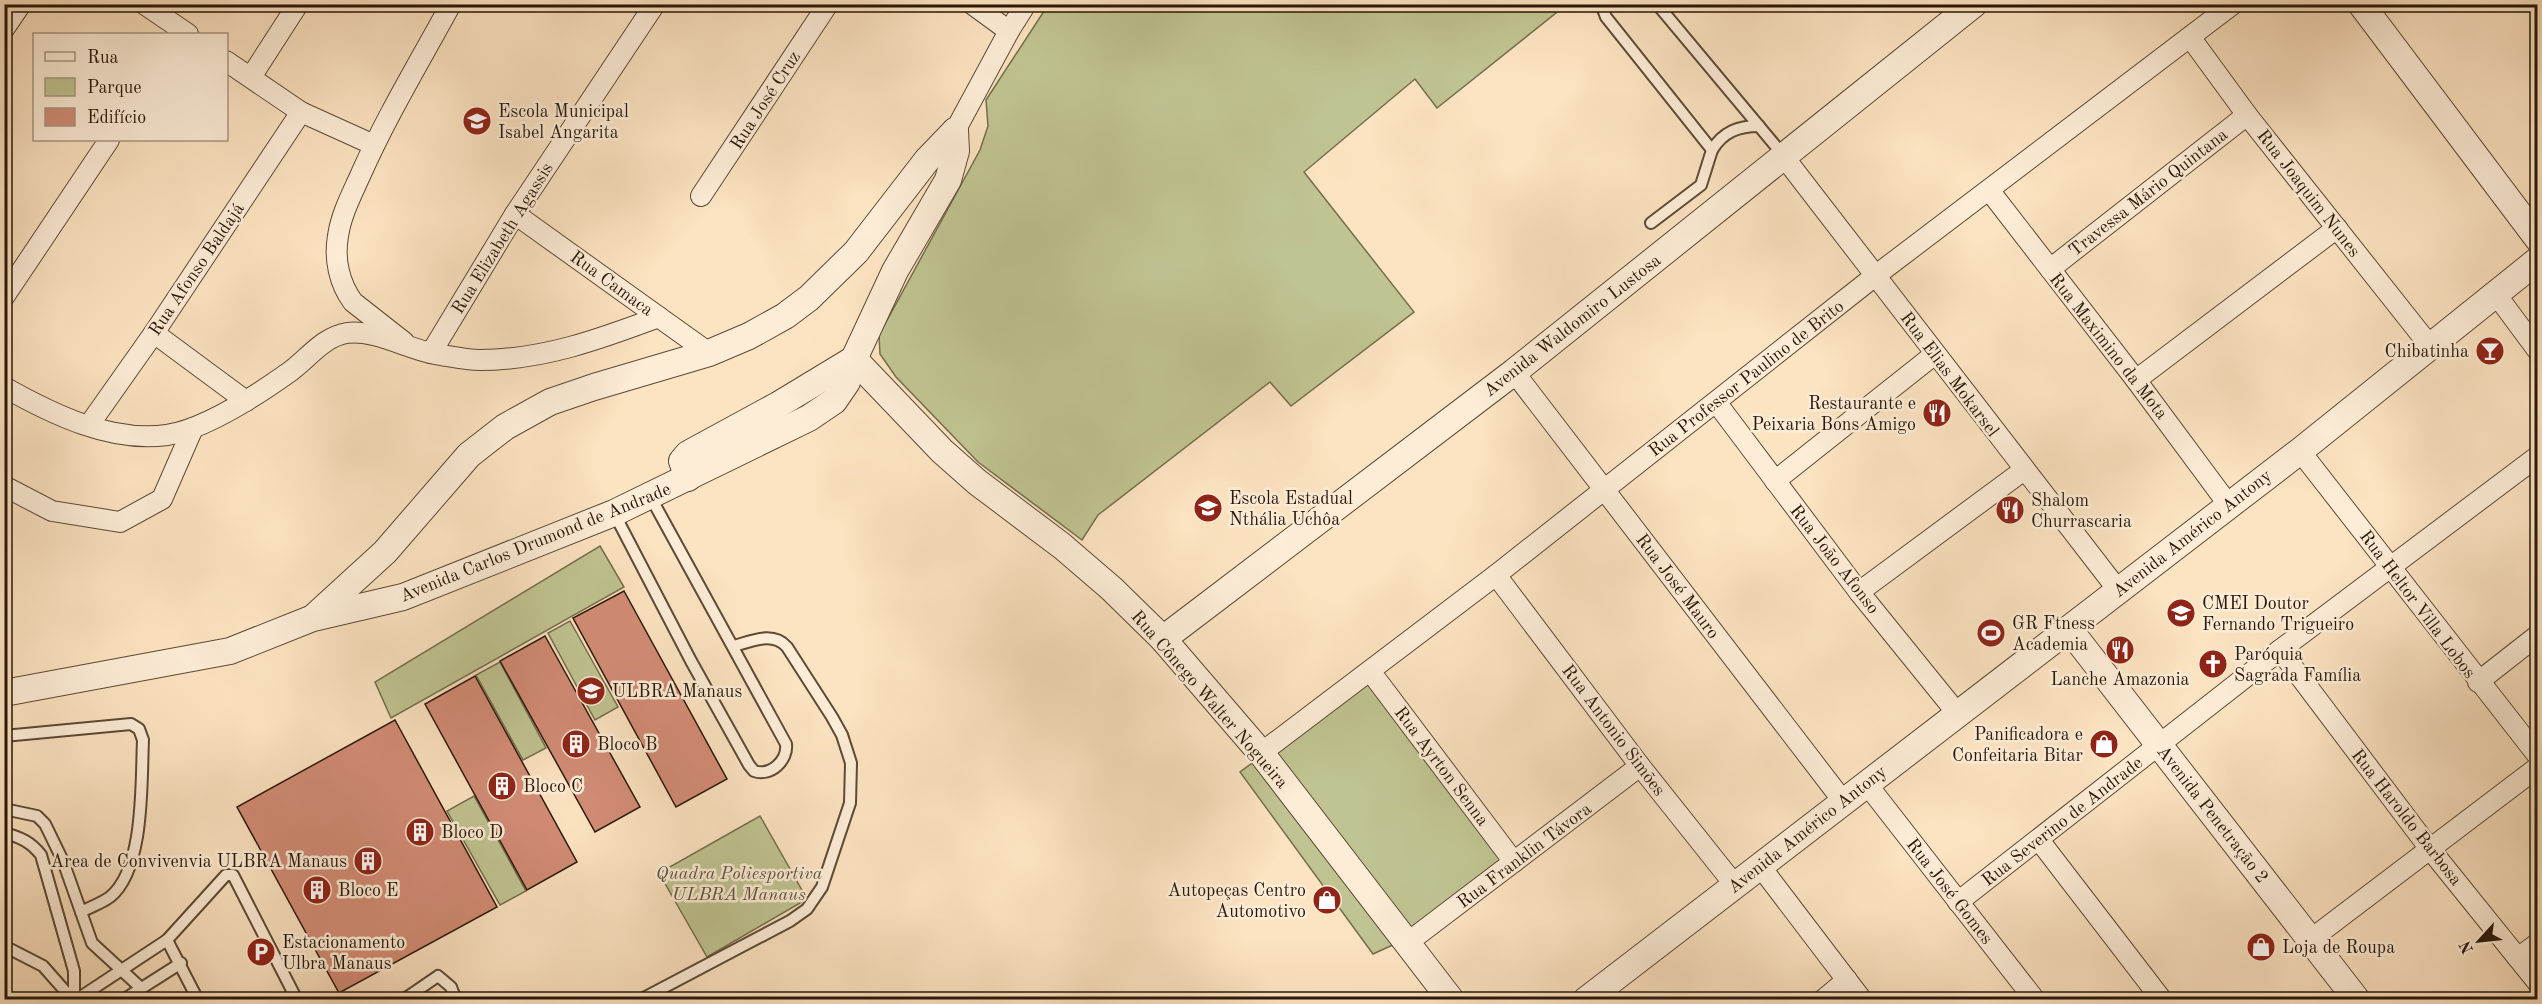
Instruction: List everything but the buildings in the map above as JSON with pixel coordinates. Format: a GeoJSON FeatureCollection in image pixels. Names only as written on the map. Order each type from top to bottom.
{"type":"FeatureCollection","features":[{"type":"Feature","properties":{"kind":"street"},"geometry":{"type":"LineString","coordinates":[[4,29],[21,4]]}},
{"type":"Feature","properties":{"kind":"street"},"geometry":{"type":"LineString","coordinates":[[144,4],[182,33]]}},
{"type":"Feature","properties":{"kind":"street"},"geometry":{"type":"LineString","coordinates":[[251,77],[298,4]]}},
{"type":"Feature","properties":{"kind":"street"},"geometry":{"type":"LineString","coordinates":[[408,346],[353,302],[339,273],[337,238],[342,216],[374,144],[451,4]]}},
{"type":"Feature","properties":{"kind":"street","name":"Rua Elizabeth Agassis"},"geometry":{"type":"LineString","coordinates":[[431,353],[515,214],[654,4]]}},
{"type":"Feature","properties":{"kind":"street","name":"Rua José Cruz"},"geometry":{"type":"LineString","coordinates":[[701,196],[828,4]]}},
{"type":"Feature","properties":{"kind":"street"},"geometry":{"type":"LineString","coordinates":[[972,4],[1009,31]]}},
{"type":"Feature","properties":{"kind":"street","name":"Avenida Carlos Drumond de Andrade"},"geometry":{"type":"LineString","coordinates":[[313,618],[385,552],[469,455],[505,427],[550,402],[709,353],[749,336],[785,316],[809,298],[856,252],[927,160],[955,131],[1026,4]]}},
{"type":"Feature","properties":{"kind":"street","name":"Avenida Waldomiro Lustosa"},"geometry":{"type":"LineString","coordinates":[[1163,639],[1514,372],[1974,4]]}},
{"type":"Feature","properties":{"kind":"street","name":"Rua Professor Paulino de Brito"},"geometry":{"type":"LineString","coordinates":[[1262,753],[1496,575],[1875,276],[2233,4]]}},
{"type":"Feature","properties":{"kind":"street"},"geometry":{"type":"LineString","coordinates":[[2361,4],[2538,239]]}},
{"type":"Feature","properties":{"kind":"street","name":"Rua Joaquim Nunes"},"geometry":{"type":"LineString","coordinates":[[2190,37],[2247,115],[2430,346]]}},
{"type":"Feature","properties":{"kind":"street"},"geometry":{"type":"LineString","coordinates":[[228,62],[301,112],[374,144]]}},
{"type":"Feature","properties":{"kind":"street","name":"Rua Afonso Baldajá"},"geometry":{"type":"LineString","coordinates":[[89,425],[154,333],[301,112]]}},
{"type":"Feature","properties":{"kind":"street","name":"Travessa Mário Quintana"},"geometry":{"type":"LineString","coordinates":[[2050,269],[2247,115]]}},
{"type":"Feature","properties":{"kind":"street","name":"Avenida Carlos Drumond de Andrade"},"geometry":{"type":"LineString","coordinates":[[4,693],[230,651],[313,618],[403,597],[614,513],[809,418],[834,401],[847,382],[854,359],[895,271],[948,180],[957,151],[955,131]]}},
{"type":"Feature","properties":{"kind":"street"},"geometry":{"type":"LineString","coordinates":[[4,297],[107,141]]}},
{"type":"Feature","properties":{"kind":"street","name":"Rua Elias Mokarsel"},"geometry":{"type":"LineString","coordinates":[[1784,157],[2118,590]]}},
{"type":"Feature","properties":{"kind":"street","name":"Rua Maximino da Mota"},"geometry":{"type":"LineString","coordinates":[[1989,190],[2136,380],[2228,504]]}},
{"type":"Feature","properties":{"kind":"street","name":"Rua Camaca"},"geometry":{"type":"LineString","coordinates":[[515,214],[709,353]]}},
{"type":"Feature","properties":{"kind":"street"},"geometry":{"type":"LineString","coordinates":[[2136,380],[2337,228]]}},
{"type":"Feature","properties":{"kind":"street","name":"Avenida Américo Antony"},"geometry":{"type":"LineString","coordinates":[[1586,999],[2300,451],[2538,260]]}},
{"type":"Feature","properties":{"kind":"street"},"geometry":{"type":"LineString","coordinates":[[2496,293],[2538,351]]}},
{"type":"Feature","properties":{"kind":"street"},"geometry":{"type":"LineString","coordinates":[[6,390],[54,412],[108,432],[138,436],[168,435],[193,428],[246,401],[290,372],[318,347],[339,335],[356,332],[431,353],[478,360],[530,357],[599,339],[659,317]]}},
{"type":"Feature","properties":{"kind":"street"},"geometry":{"type":"LineString","coordinates":[[154,333],[246,401]]}},
{"type":"Feature","properties":{"kind":"street"},"geometry":{"type":"LineString","coordinates":[[1775,481],[1935,354]]}},
{"type":"Feature","properties":{"kind":"street","name":"Rua Cônego Walter Nogueira"},"geometry":{"type":"LineString","coordinates":[[854,359],[942,451],[977,482],[1062,546],[1112,589],[1163,639],[1262,753],[1451,999]]}},
{"type":"Feature","properties":{"kind":"street","name":"Rua José Mauro"},"geometry":{"type":"LineString","coordinates":[[1514,372],[1843,801]]}},
{"type":"Feature","properties":{"kind":"street","name":"Rua João Afonso"},"geometry":{"type":"LineString","coordinates":[[1716,402],[1859,592],[1957,713]]}},
{"type":"Feature","properties":{"kind":"street"},"geometry":{"type":"LineString","coordinates":[[4,486],[52,511],[120,522],[162,499],[193,428]]}},
{"type":"Feature","properties":{"kind":"street","name":"Rua Heltor Villa Lobos"},"geometry":{"type":"LineString","coordinates":[[2300,451],[2538,756]]}},
{"type":"Feature","properties":{"kind":"street","name":"Rua Severino de Andrade"},"geometry":{"type":"LineString","coordinates":[[1958,903],[2280,650],[2538,456]]}},
{"type":"Feature","properties":{"kind":"street"},"geometry":{"type":"LineString","coordinates":[[1859,592],[2024,470]]}},
{"type":"Feature","properties":{"kind":"street","name":"Rua Antonio Simões"},"geometry":{"type":"LineString","coordinates":[[1496,575],[1640,766],[1734,884]]}},
{"type":"Feature","properties":{"kind":"street","name":"Avenida Penetração 2"},"geometry":{"type":"LineString","coordinates":[[2069,629],[2357,999]]}},
{"type":"Feature","properties":{"kind":"street"},"geometry":{"type":"LineString","coordinates":[[2478,682],[2538,634]]}},
{"type":"Feature","properties":{"kind":"street","name":"Rua Haroldo Barbosa"},"geometry":{"type":"LineString","coordinates":[[2280,650],[2430,849],[2538,983]]}},
{"type":"Feature","properties":{"kind":"street","name":"Rua Ayrton Senna"},"geometry":{"type":"LineString","coordinates":[[1370,671],[1514,862]]}},
{"type":"Feature","properties":{"kind":"street","name":"Rua Franklin Távora"},"geometry":{"type":"LineString","coordinates":[[1407,943],[1640,766]]}},
{"type":"Feature","properties":{"kind":"street"},"geometry":{"type":"LineString","coordinates":[[2310,940],[2538,767]]}},
{"type":"Feature","properties":{"kind":"street","name":"Rua José Gomes"},"geometry":{"type":"LineString","coordinates":[[1866,783],[2035,999]]}},
{"type":"Feature","properties":{"kind":"street"},"geometry":{"type":"LineString","coordinates":[[2039,840],[2162,999]]}},
{"type":"Feature","properties":{"kind":"street"},"geometry":{"type":"LineString","coordinates":[[1760,866],[1862,999]]}},
{"type":"Feature","properties":{"kind":"street"},"geometry":{"type":"LineString","coordinates":[[2518,958],[2538,943]]}},
{"type":"Feature","properties":{"kind":"street"},"geometry":{"type":"LineString","coordinates":[[1824,999],[1847,980]]}},
{"type":"Feature","properties":{"kind":"lane"},"geometry":{"type":"LineString","coordinates":[[1601,4],[1606,17],[1712,150]]}},
{"type":"Feature","properties":{"kind":"lane"},"geometry":{"type":"LineString","coordinates":[[1657,4],[1784,157]]}},
{"type":"Feature","properties":{"kind":"lane"},"geometry":{"type":"LineString","coordinates":[[1651,223],[1701,185],[1712,150],[1718,140],[1729,131],[1745,126],[1759,126]]}},
{"type":"Feature","properties":{"kind":"lane"},"geometry":{"type":"LineString","coordinates":[[614,513],[691,661],[749,765],[754,771],[764,772],[782,763],[786,756],[786,744],[650,496]]}},
{"type":"Feature","properties":{"kind":"lane"},"geometry":{"type":"LineString","coordinates":[[640,999],[768,934],[807,909],[822,887],[850,803],[851,763],[842,735],[787,647],[781,640],[772,637],[734,646]]}},
{"type":"Feature","properties":{"kind":"lane"},"geometry":{"type":"LineString","coordinates":[[4,736],[131,724],[140,729],[142,740],[138,842],[127,872],[111,896],[81,912]]}},
{"type":"Feature","properties":{"kind":"lane"},"geometry":{"type":"LineString","coordinates":[[4,809],[37,816],[45,824],[63,861],[92,943],[141,988]]}},
{"type":"Feature","properties":{"kind":"lane"},"geometry":{"type":"LineString","coordinates":[[4,832],[20,837],[33,845],[41,855],[74,971],[74,999]]}},
{"type":"Feature","properties":{"kind":"lane"},"geometry":{"type":"LineString","coordinates":[[74,999],[167,940],[226,875],[233,875],[297,999]]}},
{"type":"Feature","properties":{"kind":"lane"},"geometry":{"type":"LineString","coordinates":[[167,940],[198,999]]}},
{"type":"Feature","properties":{"kind":"lane"},"geometry":{"type":"LineString","coordinates":[[4,946],[43,966],[74,999]]}},
{"type":"Feature","properties":{"kind":"lane"},"geometry":{"type":"LineString","coordinates":[[123,999],[181,963]]}},
{"type":"Feature","properties":{"kind":"lane"},"geometry":{"type":"LineString","coordinates":[[403,999],[438,976],[451,987],[456,999]]}},
{"type":"Feature","properties":{"kind":"green space"},"geometry":{"type":"Polygon","coordinates":[[[1048,5],[1566,5],[1437,108],[1415,79],[1304,172],[1414,312],[1291,406],[1270,382],[1098,515],[1082,540],[978,462],[896,377],[880,354],[879,335],[980,150],[988,126],[986,100],[1048,5]]]}},
{"type":"Feature","properties":{"kind":"green space"},"geometry":{"type":"Polygon","coordinates":[[[600,546],[624,587],[391,718],[375,682],[600,546]]]}},
{"type":"Feature","properties":{"kind":"green space"},"geometry":{"type":"Polygon","coordinates":[[[570,621],[618,707],[595,720],[548,633],[570,621]]]}},
{"type":"Feature","properties":{"kind":"green space"},"geometry":{"type":"Polygon","coordinates":[[[500,662],[546,748],[523,760],[476,675],[500,662]]]}},
{"type":"Feature","properties":{"kind":"green space"},"geometry":{"type":"Polygon","coordinates":[[[1368,677],[1507,862],[1397,943],[1373,954],[1240,772],[1368,677]]]}},
{"type":"Feature","properties":{"kind":"green space"},"geometry":{"type":"Polygon","coordinates":[[[474,796],[526,891],[500,905],[447,811],[474,796]]]}},
{"type":"Feature","properties":{"kind":"green space","name":"Quadra Poliesportiva ULBRA Manaus"},"geometry":{"type":"Polygon","coordinates":[[[760,816],[807,899],[707,957],[659,873],[760,816]]]}},
{"type":"Feature","properties":{"kind":"place","name":"Escola Municipal Isabel Angarita"},"geometry":{"type":"Point","coordinates":[477,121]}},
{"type":"Feature","properties":{"kind":"place","name":"Chibatinha"},"geometry":{"type":"Point","coordinates":[2490,351]}},
{"type":"Feature","properties":{"kind":"place","name":"Restaurante e Peixaria Bons Amigo"},"geometry":{"type":"Point","coordinates":[1937,413]}},
{"type":"Feature","properties":{"kind":"place","name":"Escola Estadual Nthália Uchôa"},"geometry":{"type":"Point","coordinates":[1208,508]}},
{"type":"Feature","properties":{"kind":"place","name":"Shalom Churrascaria"},"geometry":{"type":"Point","coordinates":[2010,510]}},
{"type":"Feature","properties":{"kind":"place","name":"CMEI Doutor Fernando Trigueiro"},"geometry":{"type":"Point","coordinates":[2181,613]}},
{"type":"Feature","properties":{"kind":"place","name":"GR Ftness Academia"},"geometry":{"type":"Point","coordinates":[1991,633]}},
{"type":"Feature","properties":{"kind":"place","name":"Lanche Amazonia"},"geometry":{"type":"Point","coordinates":[2120,650]}},
{"type":"Feature","properties":{"kind":"place","name":"Paróquia Sagrada Família"},"geometry":{"type":"Point","coordinates":[2213,664]}},
{"type":"Feature","properties":{"kind":"place","name":"ULBRA Manaus"},"geometry":{"type":"Point","coordinates":[591,691]}},
{"type":"Feature","properties":{"kind":"place","name":"Bloco B"},"geometry":{"type":"Point","coordinates":[576,744]}},
{"type":"Feature","properties":{"kind":"place","name":"Panificadora e Confeitaria Bitar"},"geometry":{"type":"Point","coordinates":[2104,744]}},
{"type":"Feature","properties":{"kind":"place","name":"Bloco C"},"geometry":{"type":"Point","coordinates":[502,786]}},
{"type":"Feature","properties":{"kind":"place","name":"Bloco D"},"geometry":{"type":"Point","coordinates":[420,832]}},
{"type":"Feature","properties":{"kind":"place","name":"Area de Convivenvia ULBRA Manaus"},"geometry":{"type":"Point","coordinates":[368,861]}},
{"type":"Feature","properties":{"kind":"place","name":"Bloco E"},"geometry":{"type":"Point","coordinates":[317,890]}},
{"type":"Feature","properties":{"kind":"place","name":"Autopeças Centro Automotivo"},"geometry":{"type":"Point","coordinates":[1327,900]}},
{"type":"Feature","properties":{"kind":"place","name":"Loja de Roupa"},"geometry":{"type":"Point","coordinates":[2261,947]}},
{"type":"Feature","properties":{"kind":"place","name":"Estacionamento Ulbra Manaus"},"geometry":{"type":"Point","coordinates":[261,952]}}]}
